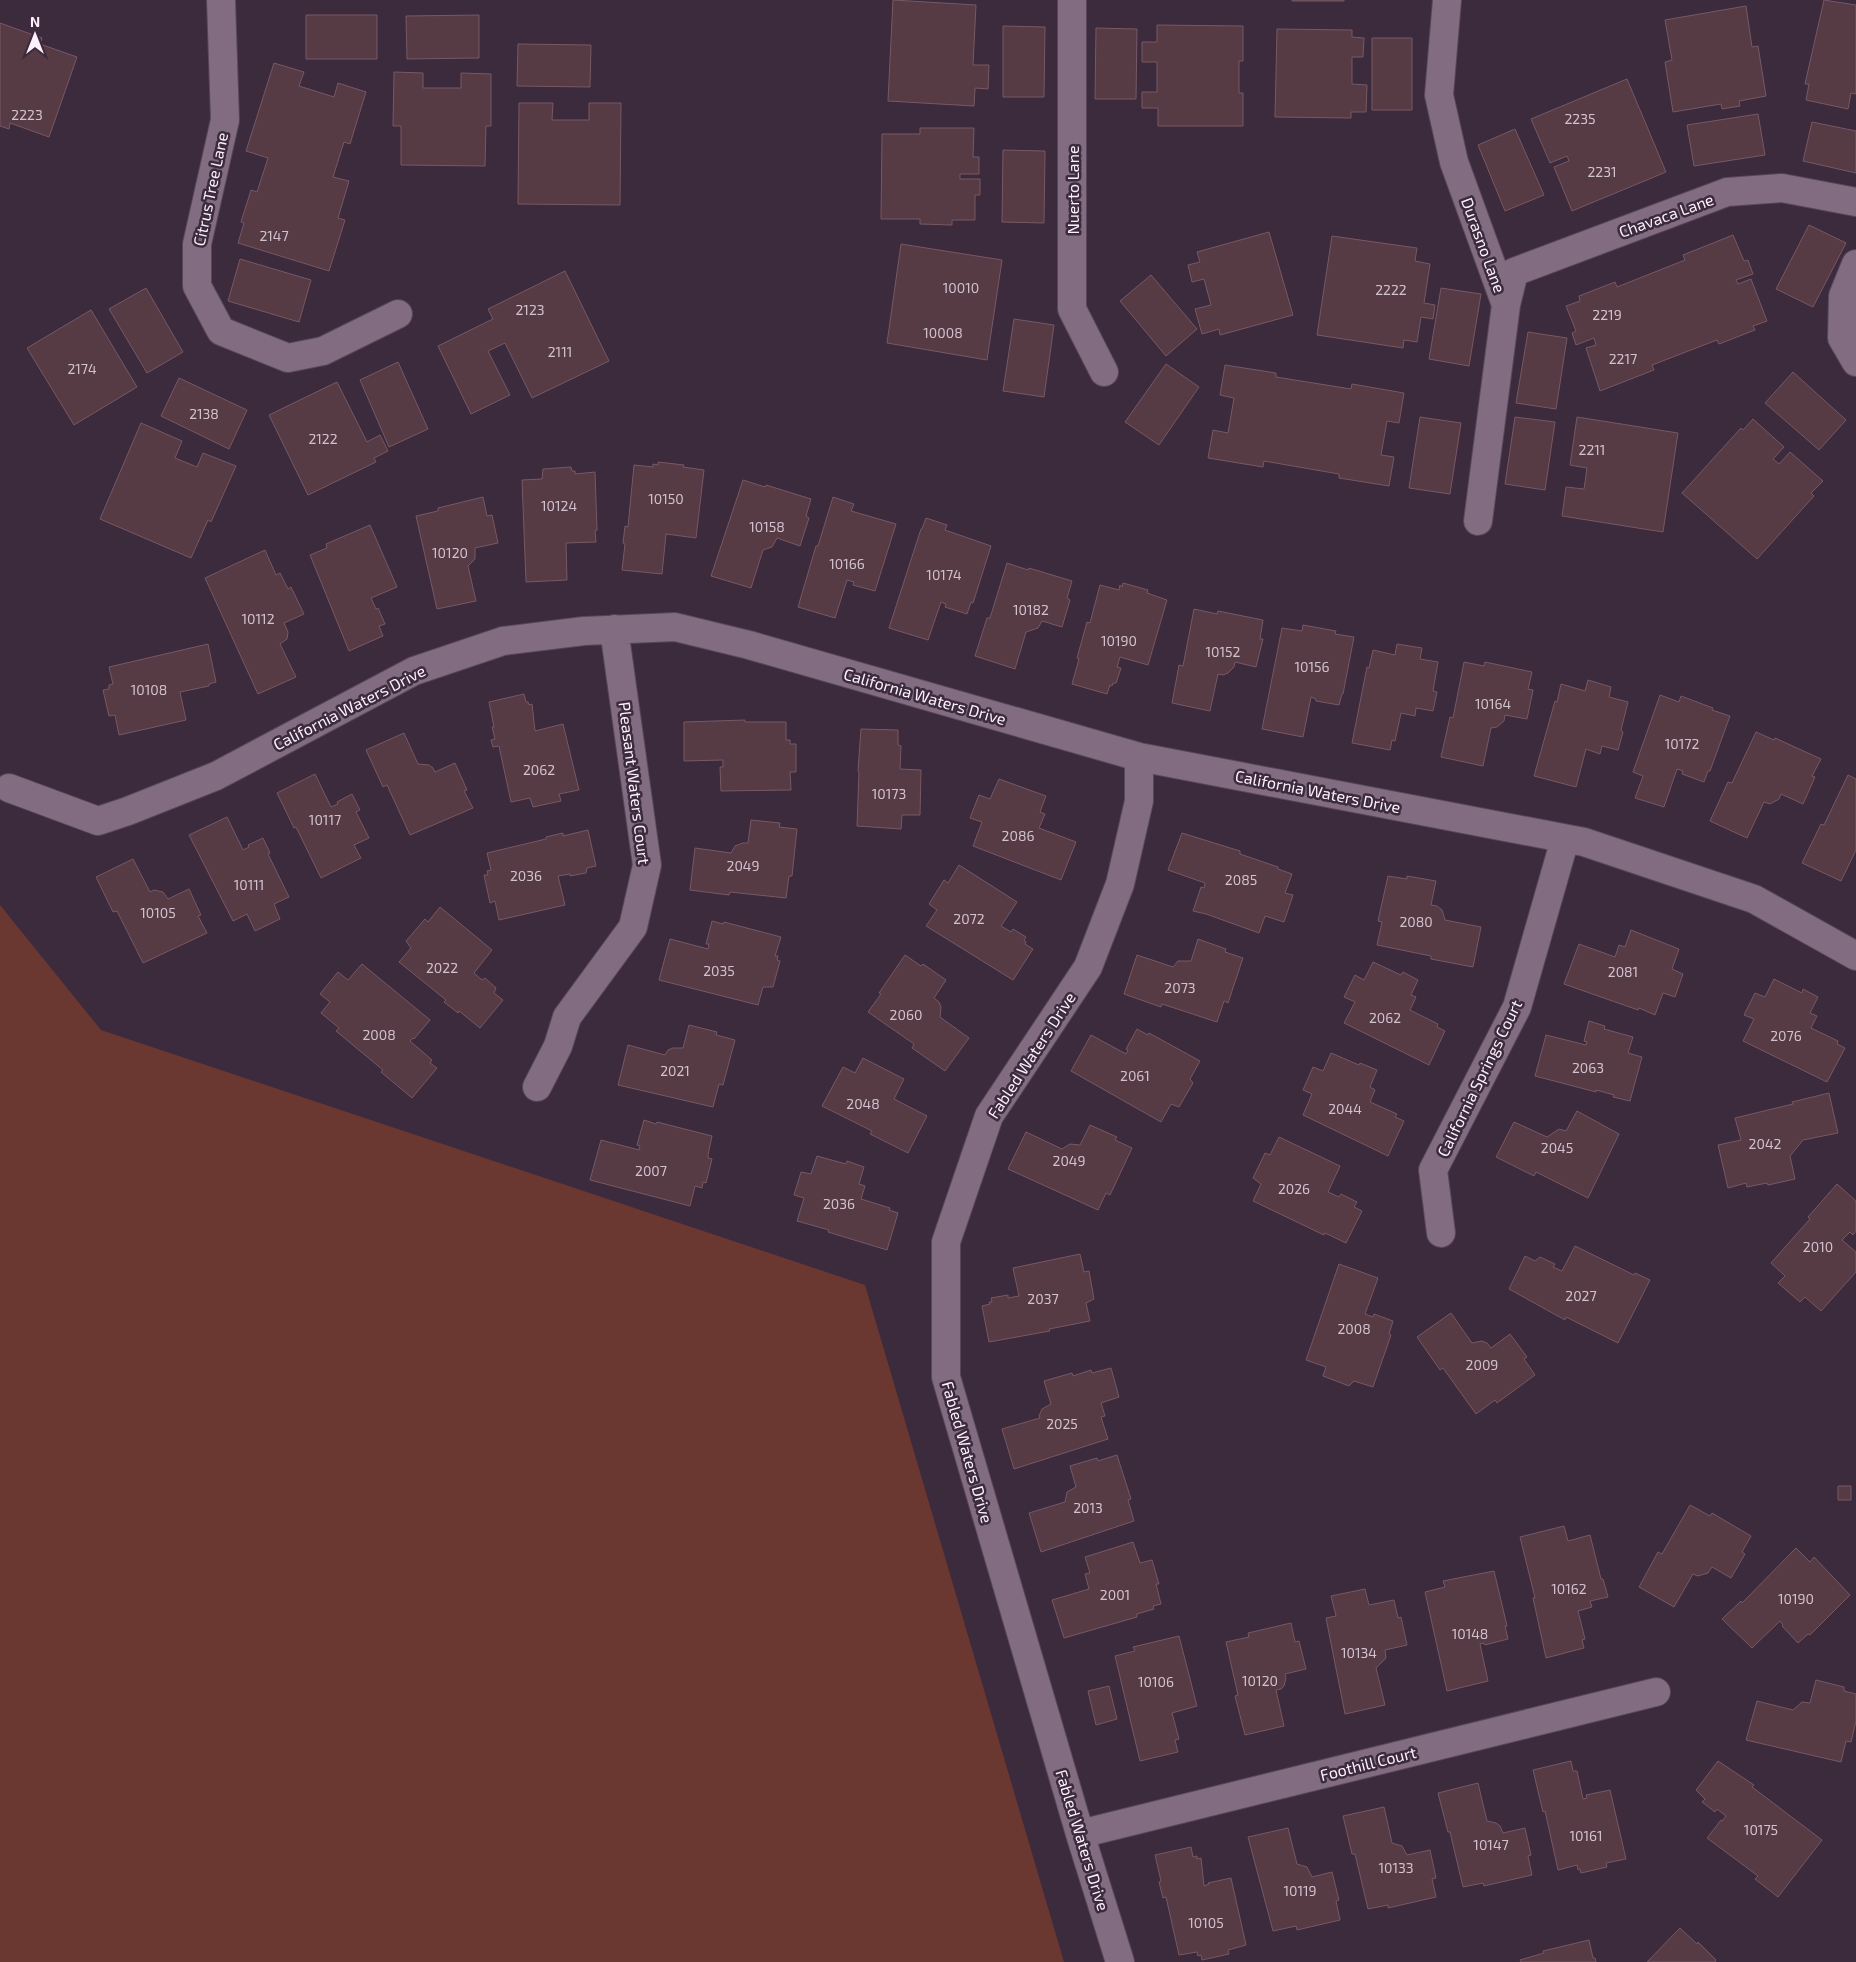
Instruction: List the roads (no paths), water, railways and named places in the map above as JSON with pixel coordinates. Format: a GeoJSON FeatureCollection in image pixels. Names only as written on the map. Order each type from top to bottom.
{"type":"FeatureCollection","features":[{"type":"Feature","properties":{"kind":"street","name":"Citrus Tree Lane"},"geometry":{"type":"LineString","coordinates":[[221,0],[225,120],[197,244],[197,286],[220,330],[288,358],[323,351],[398,314]]}},
{"type":"Feature","properties":{"kind":"street","name":"Nuerto Lane"},"geometry":{"type":"LineString","coordinates":[[1072,0],[1072,309],[1104,372]]}},
{"type":"Feature","properties":{"kind":"street","name":"Durasno Lane"},"geometry":{"type":"LineString","coordinates":[[1447,0],[1439,95],[1454,162],[1506,305],[1478,521]]}},
{"type":"Feature","properties":{"kind":"street","name":"Chavaca Lane"},"geometry":{"type":"LineString","coordinates":[[1506,305],[1514,272],[1727,192],[1782,188],[1856,202]]}},
{"type":"Feature","properties":{"kind":"street"},"geometry":{"type":"LineString","coordinates":[[1856,264],[1843,296],[1842,338],[1856,362]]}},
{"type":"Feature","properties":{"kind":"street","name":"California Waters Drive"},"geometry":{"type":"LineString","coordinates":[[9,788],[98,821],[216,776],[414,671],[503,641],[584,631],[675,627],[758,648],[1139,757],[1584,842],[1754,899],[1856,956]]}},
{"type":"Feature","properties":{"kind":"street","name":"Pleasant Waters Court"},"geometry":{"type":"LineString","coordinates":[[537,1087],[558,1046],[567,1017],[633,926],[647,865],[614,630]]}},
{"type":"Feature","properties":{"kind":"street","name":"Fabled Waters Drive"},"geometry":{"type":"LineString","coordinates":[[1120,1962],[1080,1834],[946,1377],[946,1242],[989,1116],[1088,967],[1120,884],[1139,801],[1139,757]]}},
{"type":"Feature","properties":{"kind":"street","name":"California Springs Court"},"geometry":{"type":"LineString","coordinates":[[1441,1233],[1433,1170],[1517,1007],[1565,838]]}},
{"type":"Feature","properties":{"kind":"street","name":"Foothill Court"},"geometry":{"type":"LineString","coordinates":[[1080,1834],[1656,1692]]}}]}
